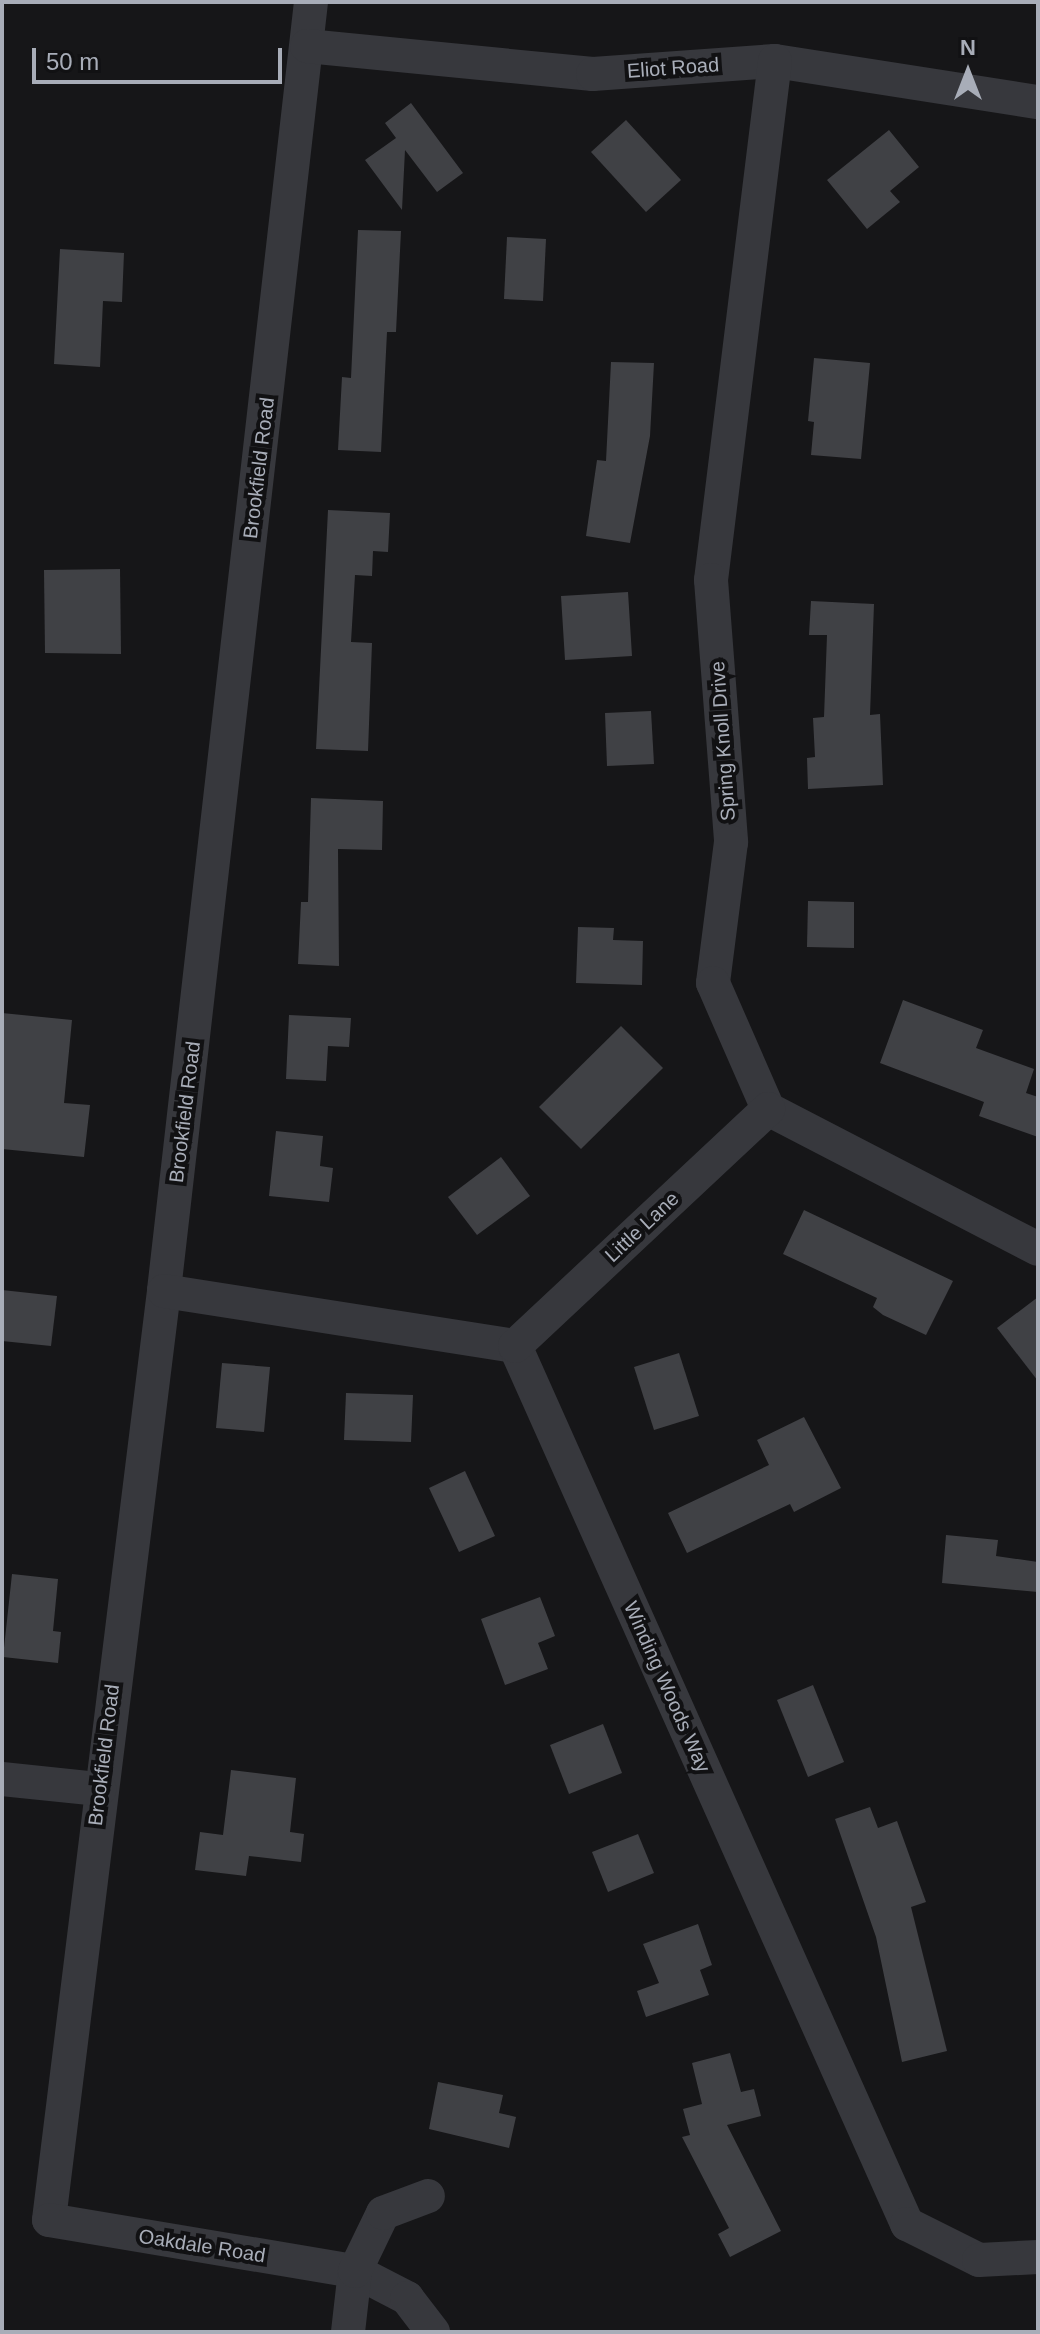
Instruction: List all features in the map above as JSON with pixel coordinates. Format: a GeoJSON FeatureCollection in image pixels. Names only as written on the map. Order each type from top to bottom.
{"type":"FeatureCollection","features":[{"type":"Feature","properties":{"kind":"street","name":"Brookfield Road"},"geometry":{"type":"LineString","coordinates":[[49,2220],[99,1789],[164,1291],[311,2]]}},
{"type":"Feature","properties":{"kind":"street","name":"Eliot Road"},"geometry":{"type":"LineString","coordinates":[[307,46],[593,74],[775,61],[1038,102]]}},
{"type":"Feature","properties":{"kind":"street","name":"Spring Knoll Drive"},"geometry":{"type":"LineString","coordinates":[[768,1109],[713,983],[731,842],[711,580],[775,61]]}},
{"type":"Feature","properties":{"kind":"street"},"geometry":{"type":"LineString","coordinates":[[768,1109],[1038,1249]]}},
{"type":"Feature","properties":{"kind":"street","name":"Little Lane"},"geometry":{"type":"LineString","coordinates":[[515,1346],[768,1109]]}},
{"type":"Feature","properties":{"kind":"street"},"geometry":{"type":"LineString","coordinates":[[164,1291],[515,1346]]}},
{"type":"Feature","properties":{"kind":"street","name":"Winding Woods Way"},"geometry":{"type":"LineString","coordinates":[[515,1346],[907,2224],[979,2260],[1038,2257]]}},
{"type":"Feature","properties":{"kind":"street"},"geometry":{"type":"LineString","coordinates":[[2,1779],[99,1789]]}},
{"type":"Feature","properties":{"kind":"street"},"geometry":{"type":"LineString","coordinates":[[348,2332],[355,2271],[383,2213],[428,2196]]}},
{"type":"Feature","properties":{"kind":"street","name":"Oakdale Road"},"geometry":{"type":"LineString","coordinates":[[49,2220],[355,2271],[407,2298],[433,2332]]}},
{"type":"Feature","properties":{"kind":"building"},"geometry":{"type":"Polygon","coordinates":[[[411,103],[463,173],[437,192],[405,150],[402,210],[365,160],[396,138],[385,123],[411,103]]]}},
{"type":"Feature","properties":{"kind":"building"},"geometry":{"type":"Polygon","coordinates":[[[626,120],[681,180],[646,212],[591,152],[626,120]]]}},
{"type":"Feature","properties":{"kind":"building"},"geometry":{"type":"Polygon","coordinates":[[[889,130],[919,167],[890,191],[900,202],[867,229],[827,180],[889,130]]]}},
{"type":"Feature","properties":{"kind":"building"},"geometry":{"type":"Polygon","coordinates":[[[358,230],[401,231],[396,332],[387,332],[381,452],[338,450],[342,377],[351,378],[358,230]]]}},
{"type":"Feature","properties":{"kind":"building"},"geometry":{"type":"Polygon","coordinates":[[[507,237],[546,239],[543,301],[504,299],[507,237]]]}},
{"type":"Feature","properties":{"kind":"building"},"geometry":{"type":"Polygon","coordinates":[[[60,249],[124,253],[122,302],[103,301],[100,367],[54,364],[60,249]]]}},
{"type":"Feature","properties":{"kind":"building"},"geometry":{"type":"Polygon","coordinates":[[[814,358],[870,363],[861,459],[811,455],[814,422],[808,421],[814,358]]]}},
{"type":"Feature","properties":{"kind":"building"},"geometry":{"type":"Polygon","coordinates":[[[611,362],[654,363],[650,436],[630,543],[586,536],[597,460],[606,461],[611,362]]]}},
{"type":"Feature","properties":{"kind":"building"},"geometry":{"type":"Polygon","coordinates":[[[328,510],[390,513],[388,552],[373,551],[372,576],[355,575],[351,642],[372,643],[368,751],[316,749],[328,510]]]}},
{"type":"Feature","properties":{"kind":"building"},"geometry":{"type":"Polygon","coordinates":[[[120,569],[121,654],[45,653],[44,570],[120,569]]]}},
{"type":"Feature","properties":{"kind":"building"},"geometry":{"type":"Polygon","coordinates":[[[628,592],[632,656],[565,660],[561,596],[628,592]]]}},
{"type":"Feature","properties":{"kind":"building"},"geometry":{"type":"Polygon","coordinates":[[[811,601],[874,604],[870,715],[880,714],[883,785],[808,789],[807,758],[815,757],[813,718],[824,717],[827,635],[809,635],[811,601]]]}},
{"type":"Feature","properties":{"kind":"building"},"geometry":{"type":"Polygon","coordinates":[[[651,711],[654,764],[607,766],[605,713],[651,711]]]}},
{"type":"Feature","properties":{"kind":"building"},"geometry":{"type":"Polygon","coordinates":[[[311,798],[383,801],[382,850],[338,849],[339,966],[298,964],[301,902],[308,902],[311,798]]]}},
{"type":"Feature","properties":{"kind":"building"},"geometry":{"type":"Polygon","coordinates":[[[808,901],[854,902],[854,948],[807,947],[808,901]]]}},
{"type":"Feature","properties":{"kind":"building"},"geometry":{"type":"Polygon","coordinates":[[[578,927],[614,928],[613,940],[643,941],[642,985],[576,983],[578,927]]]}},
{"type":"Feature","properties":{"kind":"building"},"geometry":{"type":"Polygon","coordinates":[[[903,1000],[983,1030],[976,1048],[1034,1069],[1026,1093],[1038,1097],[1038,1137],[979,1116],[984,1102],[880,1063],[903,1000]]]}},
{"type":"Feature","properties":{"kind":"building"},"geometry":{"type":"Polygon","coordinates":[[[2,1013],[72,1020],[64,1103],[90,1105],[84,1157],[2,1149],[2,1013]]]}},
{"type":"Feature","properties":{"kind":"building"},"geometry":{"type":"Polygon","coordinates":[[[289,1015],[351,1018],[349,1047],[328,1046],[326,1081],[286,1079],[289,1015]]]}},
{"type":"Feature","properties":{"kind":"building"},"geometry":{"type":"Polygon","coordinates":[[[621,1026],[663,1068],[581,1149],[539,1107],[621,1026]]]}},
{"type":"Feature","properties":{"kind":"building"},"geometry":{"type":"Polygon","coordinates":[[[276,1131],[323,1136],[320,1166],[333,1168],[329,1202],[269,1196],[276,1131]]]}},
{"type":"Feature","properties":{"kind":"building"},"geometry":{"type":"Polygon","coordinates":[[[501,1157],[530,1196],[477,1235],[448,1197],[501,1157]]]}},
{"type":"Feature","properties":{"kind":"building"},"geometry":{"type":"Polygon","coordinates":[[[804,1210],[953,1281],[926,1335],[883,1315],[873,1307],[877,1298],[783,1254],[804,1210]]]}},
{"type":"Feature","properties":{"kind":"building"},"geometry":{"type":"Polygon","coordinates":[[[2,1290],[57,1296],[51,1346],[2,1341],[2,1290]]]}},
{"type":"Feature","properties":{"kind":"building"},"geometry":{"type":"Polygon","coordinates":[[[1038,1297],[1038,1381],[997,1328],[1038,1297]]]}},
{"type":"Feature","properties":{"kind":"building"},"geometry":{"type":"Polygon","coordinates":[[[679,1353],[699,1416],[654,1430],[634,1367],[679,1353]]]}},
{"type":"Feature","properties":{"kind":"building"},"geometry":{"type":"Polygon","coordinates":[[[222,1363],[270,1367],[264,1432],[216,1428],[222,1363]]]}},
{"type":"Feature","properties":{"kind":"building"},"geometry":{"type":"Polygon","coordinates":[[[346,1393],[413,1395],[411,1442],[344,1440],[346,1393]]]}},
{"type":"Feature","properties":{"kind":"building"},"geometry":{"type":"Polygon","coordinates":[[[804,1417],[841,1488],[794,1512],[790,1504],[687,1553],[668,1513],[769,1465],[757,1440],[804,1417]]]}},
{"type":"Feature","properties":{"kind":"building"},"geometry":{"type":"Polygon","coordinates":[[[465,1471],[495,1536],[459,1552],[429,1488],[465,1471]]]}},
{"type":"Feature","properties":{"kind":"building"},"geometry":{"type":"Polygon","coordinates":[[[946,1535],[998,1540],[996,1556],[1038,1562],[1038,1592],[942,1583],[946,1535]]]}},
{"type":"Feature","properties":{"kind":"building"},"geometry":{"type":"Polygon","coordinates":[[[12,1574],[58,1579],[53,1631],[61,1632],[58,1663],[3,1657],[12,1574]]]}},
{"type":"Feature","properties":{"kind":"building"},"geometry":{"type":"Polygon","coordinates":[[[540,1597],[555,1636],[538,1643],[548,1669],[505,1685],[481,1619],[540,1597]]]}},
{"type":"Feature","properties":{"kind":"building"},"geometry":{"type":"Polygon","coordinates":[[[813,1685],[844,1762],[808,1777],[777,1700],[813,1685]]]}},
{"type":"Feature","properties":{"kind":"building"},"geometry":{"type":"Polygon","coordinates":[[[603,1724],[622,1773],[569,1794],[550,1745],[603,1724]]]}},
{"type":"Feature","properties":{"kind":"building"},"geometry":{"type":"Polygon","coordinates":[[[231,1770],[296,1778],[290,1832],[304,1834],[301,1862],[249,1856],[246,1876],[195,1870],[200,1832],[223,1835],[231,1770]]]}},
{"type":"Feature","properties":{"kind":"building"},"geometry":{"type":"Polygon","coordinates":[[[870,1807],[878,1828],[897,1821],[926,1902],[911,1907],[947,2051],[902,2062],[876,1937],[835,1819],[870,1807]]]}},
{"type":"Feature","properties":{"kind":"building"},"geometry":{"type":"Polygon","coordinates":[[[638,1834],[654,1873],[608,1892],[592,1852],[638,1834]]]}},
{"type":"Feature","properties":{"kind":"building"},"geometry":{"type":"Polygon","coordinates":[[[698,1924],[712,1965],[700,1970],[709,1995],[646,2017],[637,1991],[659,1983],[643,1944],[698,1924]]]}},
{"type":"Feature","properties":{"kind":"building"},"geometry":{"type":"Polygon","coordinates":[[[730,2053],[741,2092],[754,2089],[761,2116],[727,2125],[781,2231],[730,2257],[718,2234],[729,2228],[682,2137],[690,2135],[683,2109],[702,2104],[692,2063],[730,2053]]]}},
{"type":"Feature","properties":{"kind":"building"},"geometry":{"type":"Polygon","coordinates":[[[438,2082],[503,2095],[499,2113],[516,2117],[509,2148],[429,2129],[438,2082]]]}}]}
